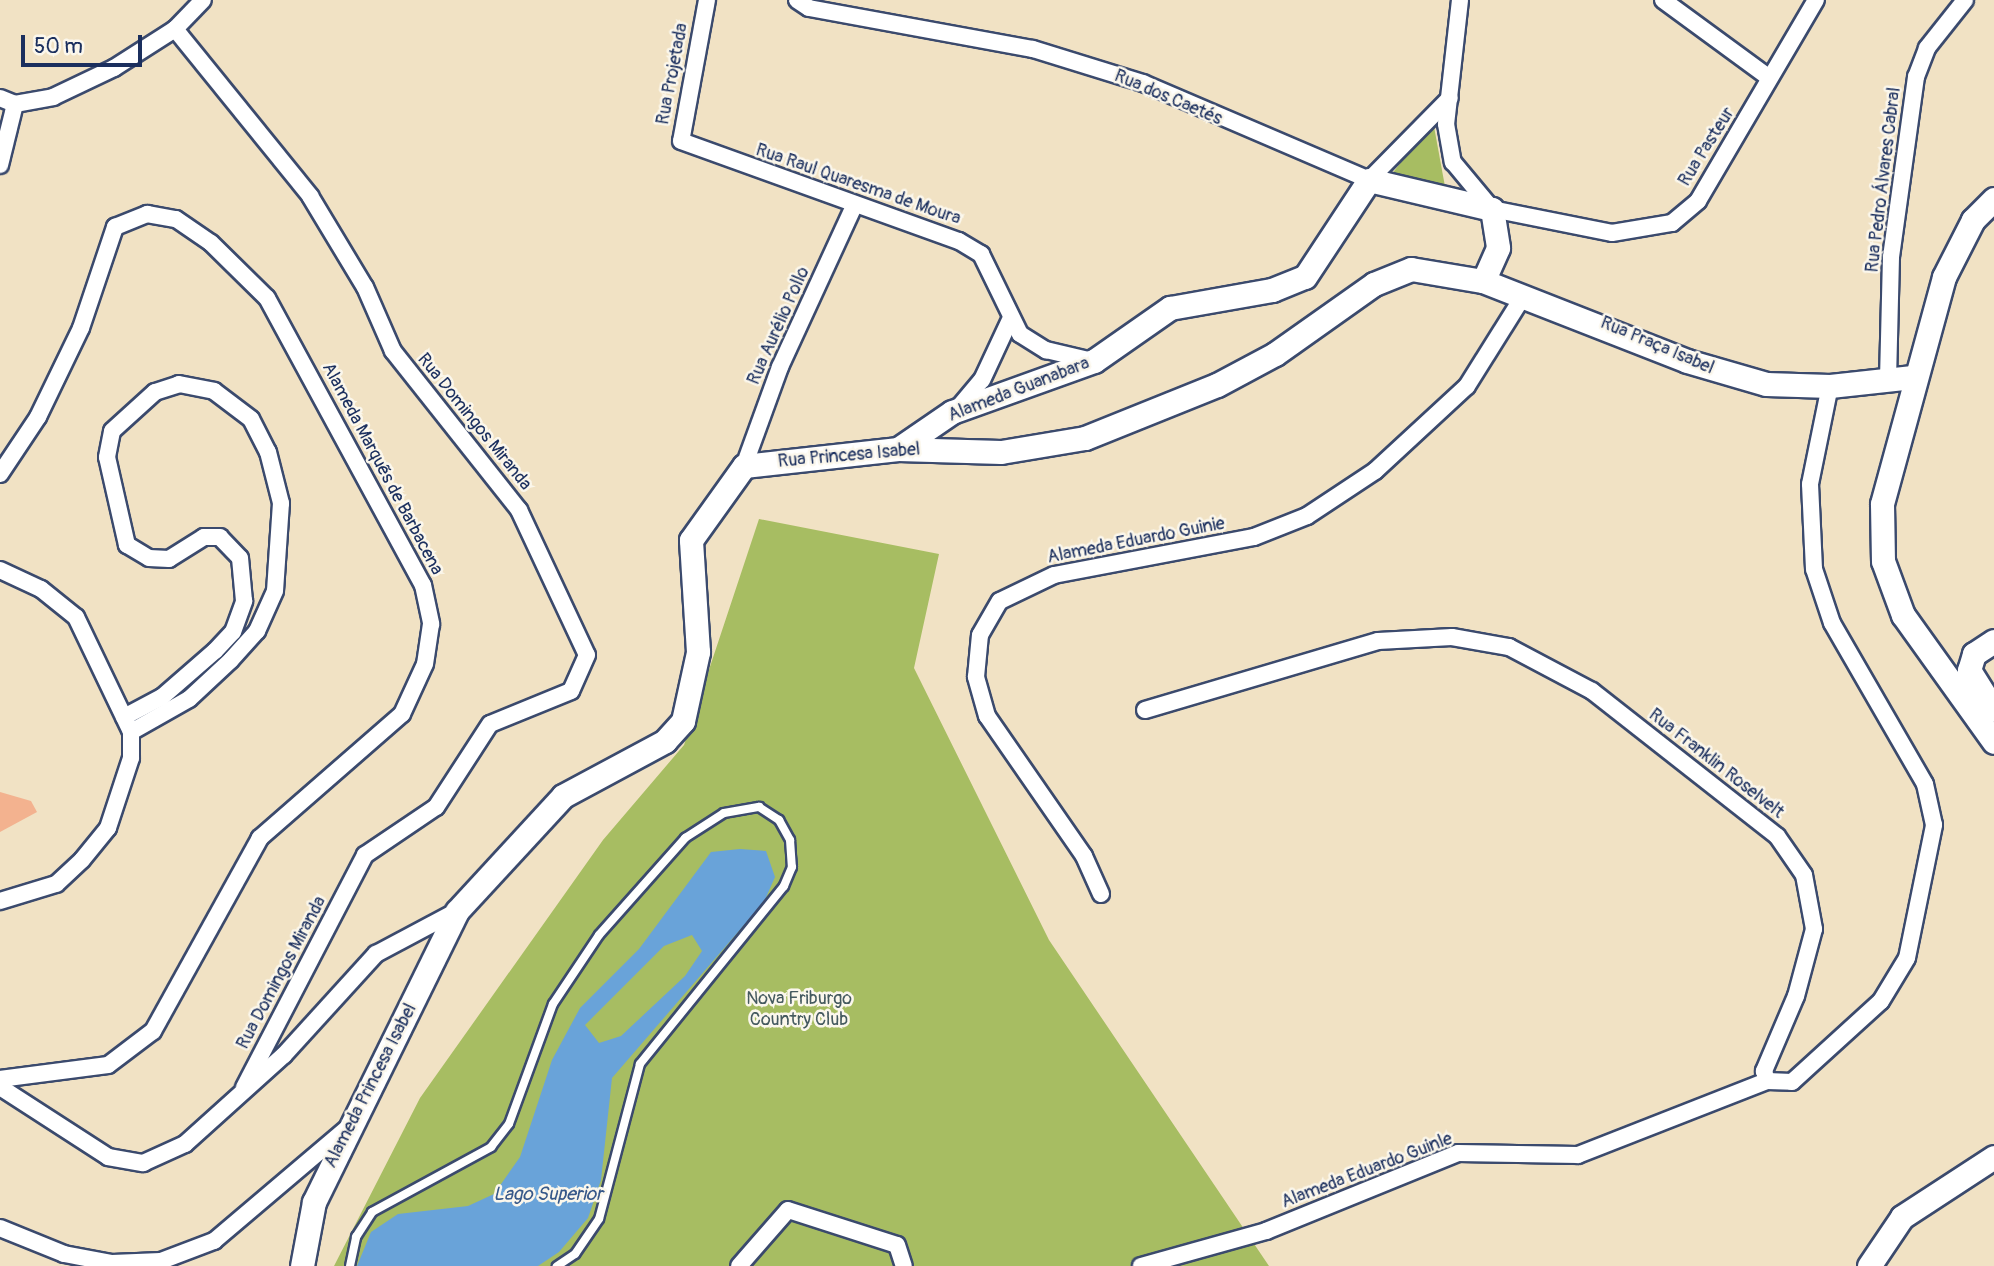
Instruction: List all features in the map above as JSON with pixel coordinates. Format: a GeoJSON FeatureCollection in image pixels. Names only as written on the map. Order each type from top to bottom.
{"type":"FeatureCollection","features":[{"type":"Feature","properties":{"kind":"street"},"geometry":{"type":"LineString","coordinates":[[0,165],[8,101],[53,97],[175,29],[203,0]]}},
{"type":"Feature","properties":{"kind":"street","name":"Rua Projetada"},"geometry":{"type":"LineString","coordinates":[[692,150],[681,141],[680,127],[707,0]]}},
{"type":"Feature","properties":{"kind":"street","name":"Rua dos Caetés"},"geometry":{"type":"LineString","coordinates":[[797,0],[809,8],[1033,49],[1143,83],[1368,180],[1492,209]]}},
{"type":"Feature","properties":{"kind":"street"},"geometry":{"type":"LineString","coordinates":[[1460,0],[1446,147],[1492,209],[1499,248],[1483,281]]}},
{"type":"Feature","properties":{"kind":"street"},"geometry":{"type":"LineString","coordinates":[[1662,0],[1767,76]]}},
{"type":"Feature","properties":{"kind":"street","name":"Rua Pasteur"},"geometry":{"type":"LineString","coordinates":[[1492,209],[1612,233],[1672,223],[1698,201],[1767,76],[1816,0]]}},
{"type":"Feature","properties":{"kind":"street","name":"Rua Pedro Álvares Cabral"},"geometry":{"type":"LineString","coordinates":[[1888,380],[1891,257],[1916,77],[1942,25],[1965,0]]}},
{"type":"Feature","properties":{"kind":"street","name":"Rua Domingos Miranda"},"geometry":{"type":"LineString","coordinates":[[175,29],[310,196],[365,287],[393,351],[519,510],[587,655],[571,691],[490,724],[436,807],[365,855],[244,1087]]}},
{"type":"Feature","properties":{"kind":"street"},"geometry":{"type":"LineString","coordinates":[[1368,180],[1450,98]]}},
{"type":"Feature","properties":{"kind":"street","name":"Rua Raul Quaresma de Moura"},"geometry":{"type":"LineString","coordinates":[[692,150],[855,204],[981,254],[1010,320],[1038,346],[1094,361]]}},
{"type":"Feature","properties":{"kind":"street","name":"Alameda Guanabara"},"geometry":{"type":"LineString","coordinates":[[898,449],[953,412],[1094,361],[1170,308],[1272,290],[1305,277],[1368,180]]}},
{"type":"Feature","properties":{"kind":"street"},"geometry":{"type":"LineString","coordinates":[[1994,199],[1973,220],[1944,277],[1913,377],[1882,504],[1883,561],[1903,615],[1994,742]]}},
{"type":"Feature","properties":{"kind":"street","name":"Rua Aurélio Pollo"},"geometry":{"type":"LineString","coordinates":[[744,466],[780,367],[855,204]]}},
{"type":"Feature","properties":{"kind":"street","name":"Alameda Marquẽs de Barbacena"},"geometry":{"type":"LineString","coordinates":[[0,474],[38,417],[81,328],[115,227],[147,214],[176,219],[212,243],[267,298],[423,585],[431,624],[425,664],[402,714],[260,838],[153,1031],[108,1065],[0,1079]]}},
{"type":"Feature","properties":{"kind":"street","name":"Rua Princesa Isabel"},"geometry":{"type":"LineString","coordinates":[[744,466],[898,449],[1001,452],[1085,438],[1217,384],[1275,354],[1374,284],[1411,269],[1483,281]]}},
{"type":"Feature","properties":{"kind":"street","name":"Rua Praça Isabel"},"geometry":{"type":"LineString","coordinates":[[1483,281],[1521,300],[1590,318],[1724,374],[1766,384],[1830,386],[1913,377]]}},
{"type":"Feature","properties":{"kind":"street","name":"Alameda Eduardo Guinie"},"geometry":{"type":"LineString","coordinates":[[1101,894],[1084,856],[987,716],[976,677],[980,635],[1000,601],[1054,575],[1254,537],[1307,516],[1375,471],[1467,386],[1521,300]]}},
{"type":"Feature","properties":{"kind":"street"},"geometry":{"type":"LineString","coordinates":[[953,412],[982,380],[1010,320]]}},
{"type":"Feature","properties":{"kind":"street"},"geometry":{"type":"LineString","coordinates":[[179,384],[214,391],[251,419],[281,503],[282,553],[275,591],[257,631],[188,699],[127,725],[215,651],[240,618],[240,558],[233,546],[220,537],[192,545],[169,559],[149,558],[127,545],[107,457],[112,431],[129,411],[179,384]]}},
{"type":"Feature","properties":{"kind":"street"},"geometry":{"type":"LineString","coordinates":[[1768,1081],[1792,1082],[1881,1000],[1908,958],[1934,825],[1925,784],[1832,623],[1814,569],[1810,484],[1830,386]]}},
{"type":"Feature","properties":{"kind":"street"},"geometry":{"type":"LineString","coordinates":[[0,1087],[108,1157],[143,1163],[185,1144],[244,1087],[284,1055],[376,954],[457,911],[556,802],[665,741],[683,721],[698,652],[691,540],[744,466]]}},
{"type":"Feature","properties":{"kind":"street"},"geometry":{"type":"LineString","coordinates":[[0,570],[41,589],[76,617],[127,725],[123,793],[108,828],[56,884],[0,901]]}},
{"type":"Feature","properties":{"kind":"street","name":"Rua Franklin Roselvelt"},"geometry":{"type":"LineString","coordinates":[[1144,710],[1378,641],[1451,637],[1509,647],[1592,691],[1777,836],[1804,875],[1814,929],[1796,996],[1768,1055],[1768,1081]]}},
{"type":"Feature","properties":{"kind":"street"},"geometry":{"type":"LineString","coordinates":[[1994,641],[1974,654],[1969,670],[1994,710]]}},
{"type":"Feature","properties":{"kind":"street","name":"Alameda Princesa Isabel"},"geometry":{"type":"LineString","coordinates":[[302,1266],[314,1202],[457,911]]}},
{"type":"Feature","properties":{"kind":"street","name":"Alameda Eduardo Guinle"},"geometry":{"type":"LineString","coordinates":[[1141,1266],[1266,1231],[1458,1153],[1577,1155],[1768,1081]]}},
{"type":"Feature","properties":{"kind":"street"},"geometry":{"type":"LineString","coordinates":[[0,1228],[76,1256],[112,1264],[161,1261],[214,1241],[350,1126]]}},
{"type":"Feature","properties":{"kind":"street"},"geometry":{"type":"LineString","coordinates":[[1869,1266],[1902,1217],[1994,1157]]}},
{"type":"Feature","properties":{"kind":"street"},"geometry":{"type":"LineString","coordinates":[[739,1266],[788,1210],[897,1245],[904,1266]]}},
{"type":"Feature","properties":{"kind":"lane"},"geometry":{"type":"LineString","coordinates":[[350,1266],[356,1237],[372,1212],[491,1147],[509,1124],[553,1004],[599,935],[677,847],[724,813],[759,807],[779,820],[790,840],[792,867],[784,886],[640,1064],[599,1219],[575,1254],[557,1266]]}},
{"type":"Feature","properties":{"kind":"green space"},"geometry":{"type":"Polygon","coordinates":[[[1433,121],[1446,192],[1391,175],[1433,121]]]}},
{"type":"Feature","properties":{"kind":"green space","name":"Nova Friburgo Country Club"},"geometry":{"type":"Polygon","coordinates":[[[759,519],[939,554],[914,668],[1049,940],[1269,1266],[334,1266],[420,1098],[603,840],[684,745],[759,519]]]}},
{"type":"Feature","properties":{"kind":"water","name":"Lago Superior"},"geometry":{"type":"Polygon","coordinates":[[[740,849],[766,851],[775,877],[764,902],[612,1078],[601,1180],[588,1218],[559,1252],[538,1266],[357,1266],[371,1232],[398,1214],[468,1206],[494,1194],[520,1157],[552,1060],[580,1008],[639,949],[711,852],[740,849]],[[692,935],[664,946],[585,1025],[599,1043],[621,1036],[685,976],[702,951],[692,935]]]}},
{"type":"Feature","properties":{"kind":"building"},"geometry":{"type":"Polygon","coordinates":[[[0,792],[31,801],[37,812],[0,832],[0,792]]]}}]}
